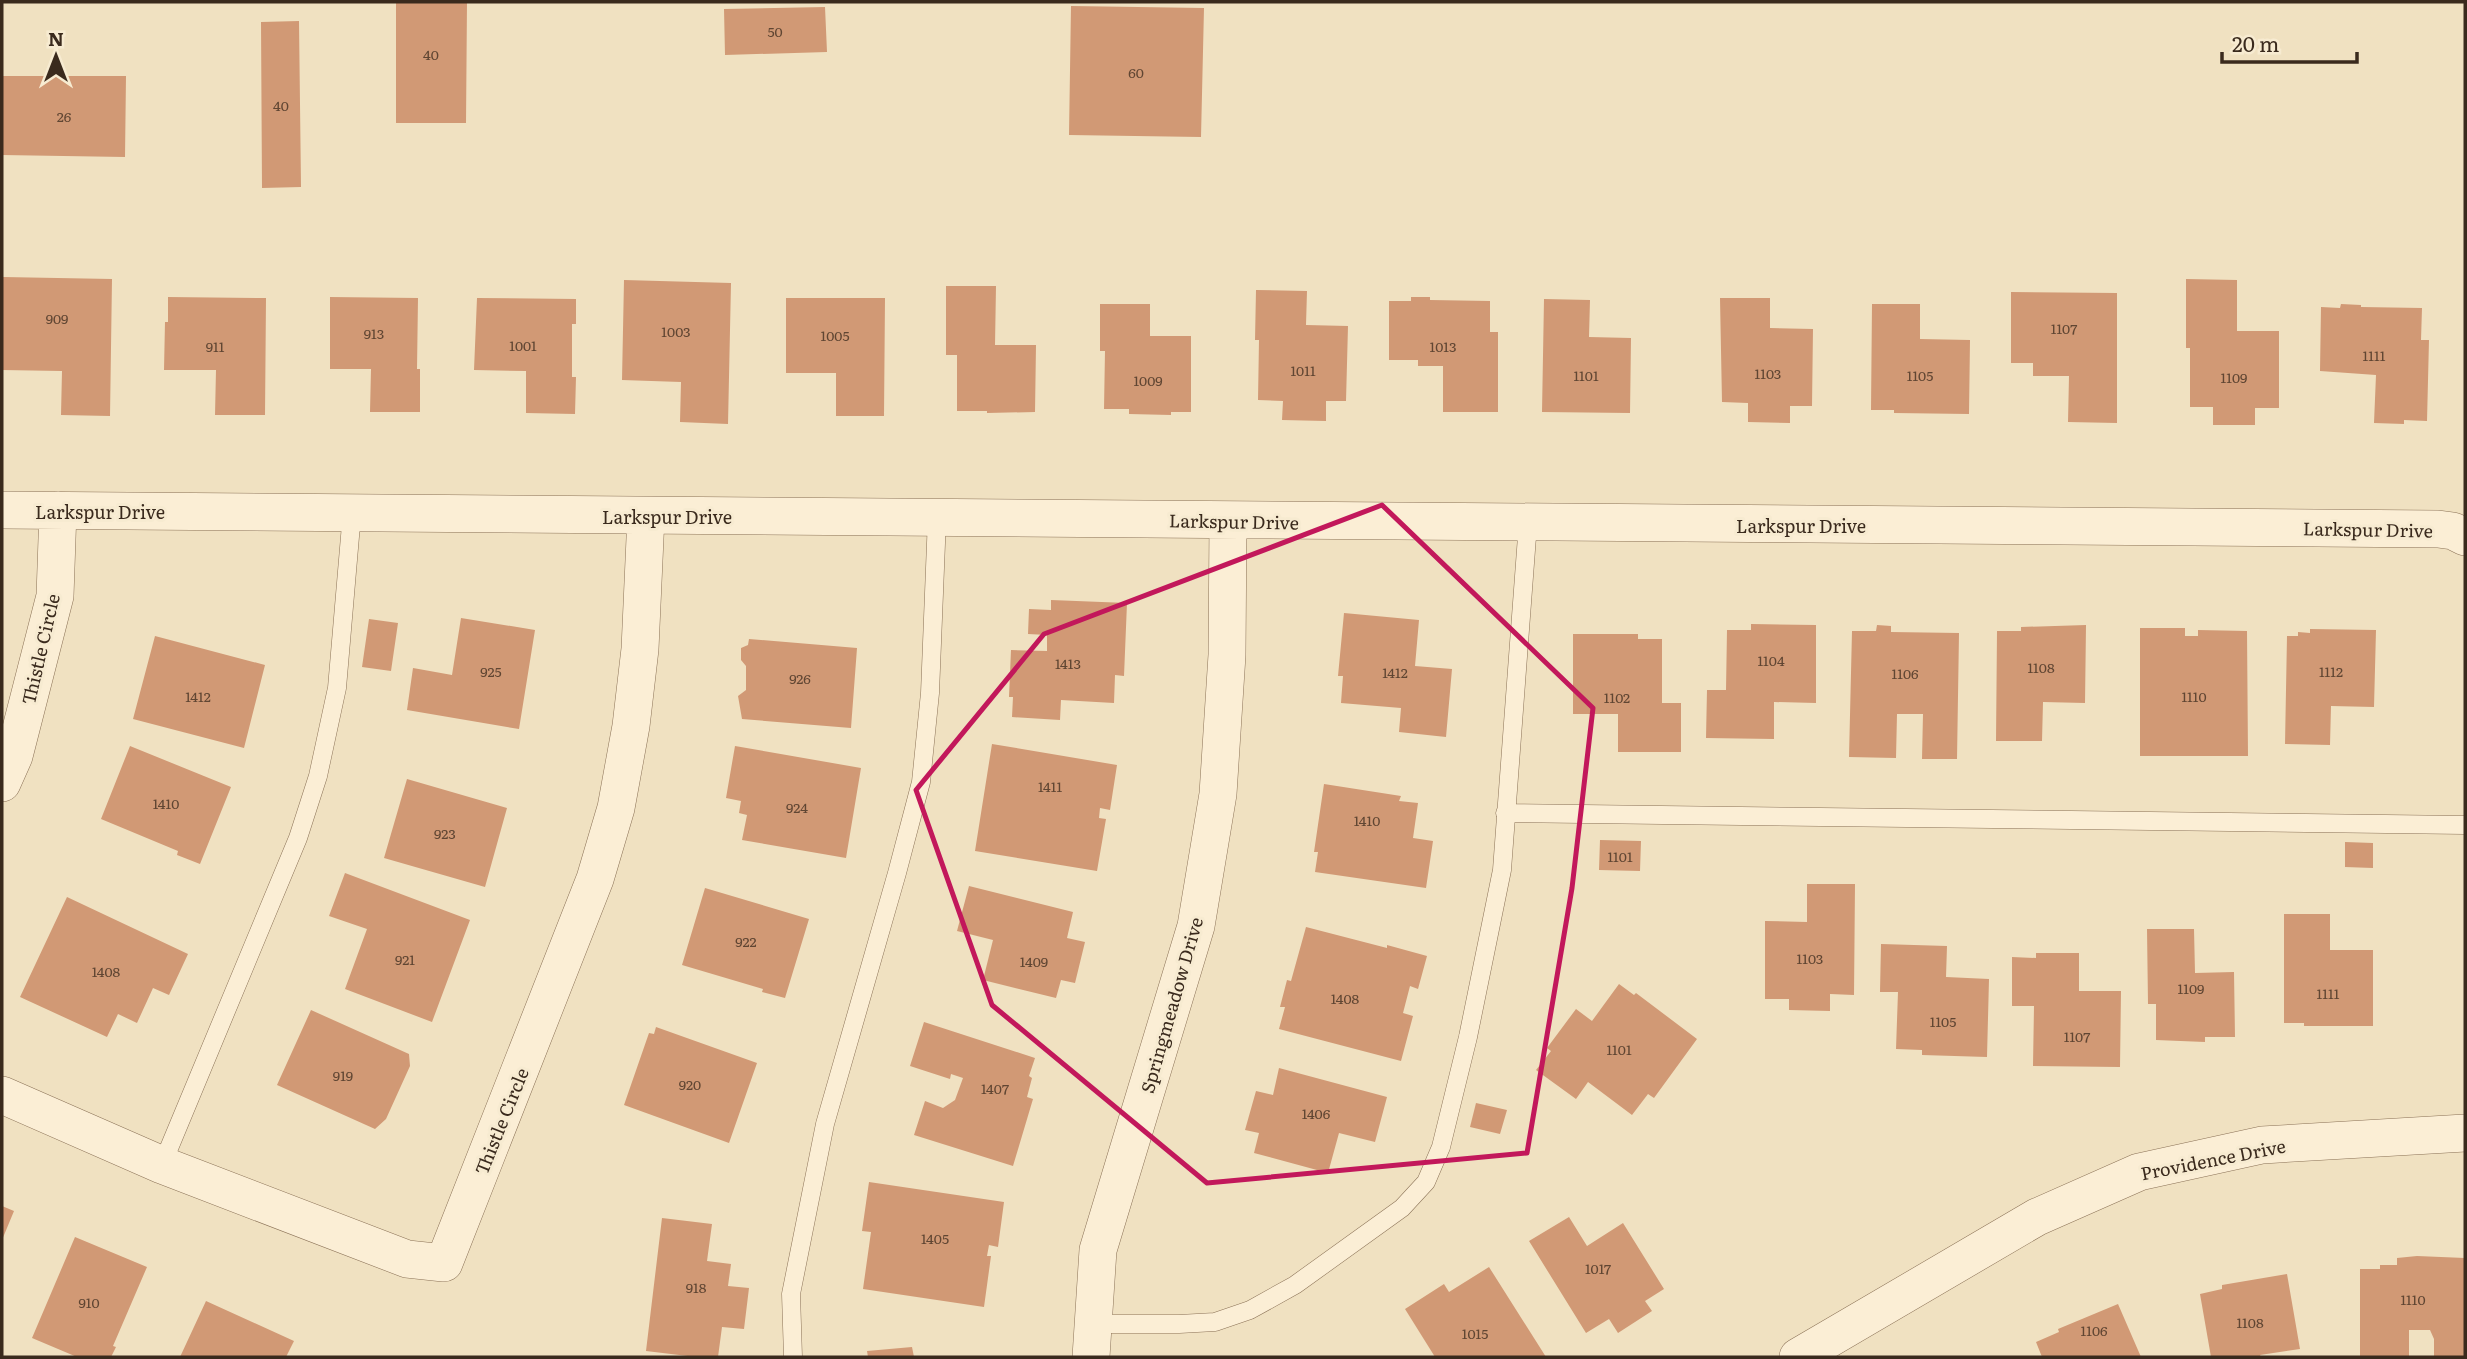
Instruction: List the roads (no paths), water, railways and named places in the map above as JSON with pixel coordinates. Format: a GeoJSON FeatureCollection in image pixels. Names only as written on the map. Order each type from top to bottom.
{"type":"FeatureCollection","features":[{"type":"Feature","properties":{"kind":"street","name":"Larkspur Drive"},"geometry":{"type":"LineString","coordinates":[[2,510],[2438,529],[2453,531],[2465,537]]}},
{"type":"Feature","properties":{"kind":"street","name":"Thistle Circle"},"geometry":{"type":"LineString","coordinates":[[2,783],[14,756],[55,596],[58,510]]}},
{"type":"Feature","properties":{"kind":"street","name":"Thistle Circle"},"geometry":{"type":"LineString","coordinates":[[2,1094],[162,1165],[407,1259],[444,1263],[595,879],[616,808],[631,726],[640,649],[646,516]]}},
{"type":"Feature","properties":{"kind":"street","name":"Springmeadow Drive"},"geometry":{"type":"LineString","coordinates":[[1092,1340],[1098,1250],[1196,926],[1218,794],[1227,655],[1228,521]]}},
{"type":"Feature","properties":{"kind":"street","name":"Providence Drive"},"geometry":{"type":"LineString","coordinates":[[1798,1357],[2037,1217],[2139,1172],[2262,1145],[2465,1132]]}},
{"type":"Feature","properties":{"kind":"lane"},"geometry":{"type":"LineString","coordinates":[[162,1165],[298,838],[318,776],[337,688],[352,513]]}},
{"type":"Feature","properties":{"kind":"lane"},"geometry":{"type":"LineString","coordinates":[[793,1357],[791,1294],[825,1124],[894,887],[921,782],[930,693],[937,518]]}},
{"type":"Feature","properties":{"kind":"lane"},"geometry":{"type":"LineString","coordinates":[[1092,1340],[1214,1321],[1251,1310],[1295,1285],[1402,1208],[1426,1182],[1441,1147],[1468,1037],[1502,870],[1528,523]]}},
{"type":"Feature","properties":{"kind":"lane"},"geometry":{"type":"LineString","coordinates":[[1505,813],[2465,825]]}}]}
